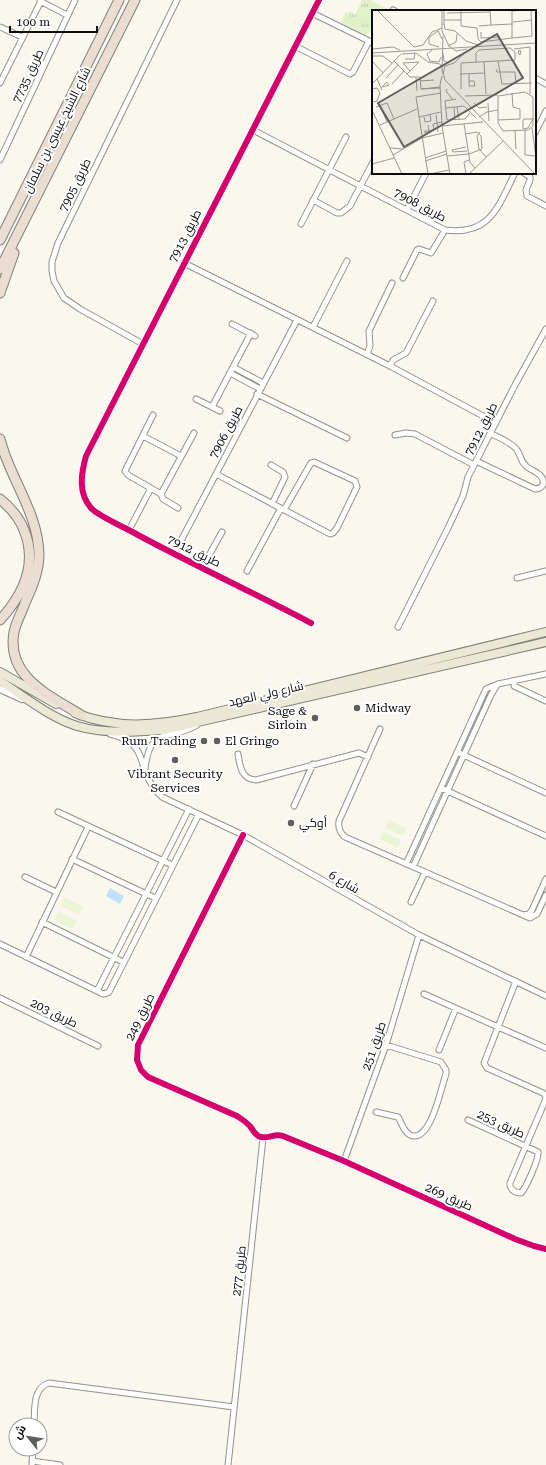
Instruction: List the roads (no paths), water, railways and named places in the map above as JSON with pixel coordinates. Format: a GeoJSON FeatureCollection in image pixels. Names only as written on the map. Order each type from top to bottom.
{"type":"FeatureCollection","features":[{"type":"Feature","properties":{"kind":"highway","name":"شارع الشيخ عيسى بن سلمان"},"geometry":{"type":"LineString","coordinates":[[0,240],[119,0]]}},
{"type":"Feature","properties":{"kind":"highway","name":"شارع الشيخ عيسى بن سلمان"},"geometry":{"type":"LineString","coordinates":[[0,270],[136,0]]}},
{"type":"Feature","properties":{"kind":"highway"},"geometry":{"type":"LineString","coordinates":[[0,226],[25,188]]}},
{"type":"Feature","properties":{"kind":"highway"},"geometry":{"type":"LineString","coordinates":[[0,293],[3,281],[35,202]]}},
{"type":"Feature","properties":{"kind":"highway"},"geometry":{"type":"LineString","coordinates":[[0,274],[6,258]]}},
{"type":"Feature","properties":{"kind":"highway"},"geometry":{"type":"LineString","coordinates":[[0,439],[6,460],[31,511],[37,534],[39,555],[38,574],[14,631],[13,650],[18,666],[34,684],[81,715]]}},
{"type":"Feature","properties":{"kind":"highway"},"geometry":{"type":"LineString","coordinates":[[0,499],[9,506],[20,521],[28,540],[30,557],[27,578],[10,610],[0,620]]}},
{"type":"Feature","properties":{"kind":"main road","name":"شارع ولي العهد"},"geometry":{"type":"LineString","coordinates":[[0,672],[42,697],[94,720],[119,724],[144,725],[183,720],[546,632]]}},
{"type":"Feature","properties":{"kind":"main road","name":"شارع ولي العهد"},"geometry":{"type":"LineString","coordinates":[[0,681],[36,705],[58,718],[76,726],[95,730],[117,732],[157,731],[200,723],[546,642]]}},
{"type":"Feature","properties":{"kind":"street","name":"طريق 7735"},"geometry":{"type":"LineString","coordinates":[[0,160],[75,0]]}},
{"type":"Feature","properties":{"kind":"street","name":"طريق 7905"},"geometry":{"type":"LineString","coordinates":[[143,344],[71,304],[61,294],[54,281],[52,262],[58,243],[177,0]]}},
{"type":"Feature","properties":{"kind":"street","name":"طريق 7913"},"geometry":{"type":"LineString","coordinates":[[81,485],[82,470],[86,456],[319,0]]}},
{"type":"Feature","properties":{"kind":"street"},"geometry":{"type":"LineString","coordinates":[[0,83],[40,1],[67,15]]}},
{"type":"Feature","properties":{"kind":"street"},"geometry":{"type":"LineString","coordinates":[[295,46],[350,74],[354,71],[371,42],[312,13]]}},
{"type":"Feature","properties":{"kind":"street"},"geometry":{"type":"LineString","coordinates":[[0,27],[22,37]]}},
{"type":"Feature","properties":{"kind":"street"},"geometry":{"type":"LineString","coordinates":[[536,79],[546,84]]}},
{"type":"Feature","properties":{"kind":"street"},"geometry":{"type":"LineString","coordinates":[[536,131],[546,111]]}},
{"type":"Feature","properties":{"kind":"street","name":"طريق 7908"},"geometry":{"type":"LineString","coordinates":[[252,130],[445,230],[459,232],[471,229],[483,223],[499,206],[515,174]]}},
{"type":"Feature","properties":{"kind":"street"},"geometry":{"type":"LineString","coordinates":[[301,224],[346,137]]}},
{"type":"Feature","properties":{"kind":"street"},"geometry":{"type":"LineString","coordinates":[[314,200],[337,213],[341,213],[350,206],[372,164]]}},
{"type":"Feature","properties":{"kind":"street"},"geometry":{"type":"LineString","coordinates":[[407,210],[425,174]]}},
{"type":"Feature","properties":{"kind":"street"},"geometry":{"type":"LineString","coordinates":[[526,174],[530,177],[526,190],[527,196],[546,206]]}},
{"type":"Feature","properties":{"kind":"street"},"geometry":{"type":"LineString","coordinates":[[403,278],[417,250],[419,249],[429,253],[433,251],[445,230]]}},
{"type":"Feature","properties":{"kind":"street"},"geometry":{"type":"LineString","coordinates":[[313,328],[347,261]]}},
{"type":"Feature","properties":{"kind":"street"},"geometry":{"type":"LineString","coordinates":[[184,263],[367,354],[496,423]]}},
{"type":"Feature","properties":{"kind":"street"},"geometry":{"type":"LineString","coordinates":[[367,354],[370,346],[368,331],[392,283]]}},
{"type":"Feature","properties":{"kind":"street"},"geometry":{"type":"LineString","coordinates":[[390,366],[394,359],[403,356],[406,353],[433,300]]}},
{"type":"Feature","properties":{"kind":"street","name":"طريق 7906"},"geometry":{"type":"LineString","coordinates":[[174,554],[297,320]]}},
{"type":"Feature","properties":{"kind":"street"},"geometry":{"type":"LineString","coordinates":[[212,407],[253,335],[232,324]]}},
{"type":"Feature","properties":{"kind":"street","name":"طريق 7912"},"geometry":{"type":"LineString","coordinates":[[398,628],[461,500],[468,477],[546,329]]}},
{"type":"Feature","properties":{"kind":"street"},"geometry":{"type":"LineString","coordinates":[[234,367],[264,383]]}},
{"type":"Feature","properties":{"kind":"street"},"geometry":{"type":"LineString","coordinates":[[230,373],[260,389]]}},
{"type":"Feature","properties":{"kind":"street"},"geometry":{"type":"LineString","coordinates":[[257,394],[346,438]]}},
{"type":"Feature","properties":{"kind":"street"},"geometry":{"type":"LineString","coordinates":[[196,399],[220,411]]}},
{"type":"Feature","properties":{"kind":"street"},"geometry":{"type":"LineString","coordinates":[[153,415],[126,471],[128,475],[161,494],[163,499],[178,508]]}},
{"type":"Feature","properties":{"kind":"street"},"geometry":{"type":"LineString","coordinates":[[161,494],[194,433]]}},
{"type":"Feature","properties":{"kind":"street"},"geometry":{"type":"LineString","coordinates":[[395,435],[406,433],[415,434],[475,463],[535,489],[540,488],[543,485],[541,475],[523,463],[516,448],[490,433]]}},
{"type":"Feature","properties":{"kind":"street"},"geometry":{"type":"LineString","coordinates":[[143,436],[181,456]]}},
{"type":"Feature","properties":{"kind":"street"},"geometry":{"type":"LineString","coordinates":[[216,474],[272,504],[283,509],[330,534],[337,528],[358,487],[355,481],[314,462],[311,463],[283,509],[247,570]]}},
{"type":"Feature","properties":{"kind":"street"},"geometry":{"type":"LineString","coordinates":[[270,465],[283,472],[285,477],[272,504]]}},
{"type":"Feature","properties":{"kind":"street","name":"طريق 7912"},"geometry":{"type":"LineString","coordinates":[[81,485],[84,497],[92,509],[174,554],[311,623]]}},
{"type":"Feature","properties":{"kind":"street"},"geometry":{"type":"LineString","coordinates":[[129,530],[151,488]]}},
{"type":"Feature","properties":{"kind":"street"},"geometry":{"type":"LineString","coordinates":[[202,568],[222,532]]}},
{"type":"Feature","properties":{"kind":"street"},"geometry":{"type":"LineString","coordinates":[[517,578],[545,571],[546,564]]}},
{"type":"Feature","properties":{"kind":"street"},"geometry":{"type":"LineString","coordinates":[[406,864],[485,691],[488,687],[498,684],[546,674]]}},
{"type":"Feature","properties":{"kind":"street"},"geometry":{"type":"LineString","coordinates":[[514,680],[514,686],[546,702]]}},
{"type":"Feature","properties":{"kind":"street"},"geometry":{"type":"LineString","coordinates":[[413,867],[491,695],[498,684]]}},
{"type":"Feature","properties":{"kind":"street"},"geometry":{"type":"LineString","coordinates":[[0,689],[36,705]]}},
{"type":"Feature","properties":{"kind":"street"},"geometry":{"type":"LineString","coordinates":[[145,772],[147,755],[150,747],[156,739],[164,735],[188,730],[200,723]]}},
{"type":"Feature","properties":{"kind":"street"},"geometry":{"type":"LineString","coordinates":[[380,729],[339,821],[340,831],[345,837],[523,916],[530,918],[537,914],[546,895]]}},
{"type":"Feature","properties":{"kind":"street","name":"شارع 6"},"geometry":{"type":"LineString","coordinates":[[95,730],[121,737],[134,746],[139,753],[145,772],[154,790],[169,800],[243,835],[419,936],[546,996]]}},
{"type":"Feature","properties":{"kind":"street"},"geometry":{"type":"LineString","coordinates":[[238,754],[242,771],[245,776],[251,780],[256,780],[359,752],[368,757]]}},
{"type":"Feature","properties":{"kind":"street"},"geometry":{"type":"LineString","coordinates":[[457,752],[546,793]]}},
{"type":"Feature","properties":{"kind":"street"},"geometry":{"type":"LineString","coordinates":[[294,806],[313,764]]}},
{"type":"Feature","properties":{"kind":"street"},"geometry":{"type":"LineString","coordinates":[[441,788],[546,836]]}},
{"type":"Feature","properties":{"kind":"street"},"geometry":{"type":"LineString","coordinates":[[97,991],[189,809]]}},
{"type":"Feature","properties":{"kind":"street"},"geometry":{"type":"LineString","coordinates":[[58,812],[172,865]]}},
{"type":"Feature","properties":{"kind":"street"},"geometry":{"type":"LineString","coordinates":[[0,944],[103,994],[107,993],[199,814]]}},
{"type":"Feature","properties":{"kind":"street"},"geometry":{"type":"LineString","coordinates":[[26,957],[88,827]]}},
{"type":"Feature","properties":{"kind":"street","name":"طريق 249"},"geometry":{"type":"LineString","coordinates":[[243,835],[138,1045],[136,1055],[140,1070],[148,1077],[237,1116],[246,1122],[257,1136],[263,1138]]}},
{"type":"Feature","properties":{"kind":"street"},"geometry":{"type":"LineString","coordinates":[[72,859],[155,898]]}},
{"type":"Feature","properties":{"kind":"street"},"geometry":{"type":"LineString","coordinates":[[411,902],[425,872]]}},
{"type":"Feature","properties":{"kind":"street"},"geometry":{"type":"LineString","coordinates":[[25,877],[56,892]]}},
{"type":"Feature","properties":{"kind":"street"},"geometry":{"type":"LineString","coordinates":[[523,916],[529,914],[532,910],[546,879]]}},
{"type":"Feature","properties":{"kind":"street"},"geometry":{"type":"LineString","coordinates":[[42,922],[123,962]]}},
{"type":"Feature","properties":{"kind":"street","name":"طريق 251"},"geometry":{"type":"LineString","coordinates":[[344,1161],[386,1045],[419,936]]}},
{"type":"Feature","properties":{"kind":"street"},"geometry":{"type":"LineString","coordinates":[[498,1027],[516,981]]}},
{"type":"Feature","properties":{"kind":"street"},"geometry":{"type":"LineString","coordinates":[[424,994],[546,1048]]}},
{"type":"Feature","properties":{"kind":"street","name":"طريق 203"},"geometry":{"type":"LineString","coordinates":[[0,998],[98,1046]]}},
{"type":"Feature","properties":{"kind":"street"},"geometry":{"type":"LineString","coordinates":[[439,1050],[456,1008]]}},
{"type":"Feature","properties":{"kind":"street","name":"طريق 253"},"geometry":{"type":"LineString","coordinates":[[468,1120],[526,1146],[536,1151],[539,1156],[523,1191],[519,1193],[511,1188],[510,1183],[526,1146],[546,1096],[543,1092],[487,1068],[484,1065],[498,1027]]}},
{"type":"Feature","properties":{"kind":"street"},"geometry":{"type":"LineString","coordinates":[[376,1112],[398,1117],[404,1130],[410,1135],[419,1135],[423,1133],[430,1124],[446,1074],[446,1070],[441,1062],[386,1045]]}},
{"type":"Feature","properties":{"kind":"street"},"geometry":{"type":"LineString","coordinates":[[263,1138],[280,1135],[344,1161]]}},
{"type":"Feature","properties":{"kind":"street","name":"طريق 277"},"geometry":{"type":"LineString","coordinates":[[228,1465],[263,1138]]}},
{"type":"Feature","properties":{"kind":"street","name":"طريق 269"},"geometry":{"type":"LineString","coordinates":[[344,1161],[515,1239],[546,1249]]}},
{"type":"Feature","properties":{"kind":"street"},"geometry":{"type":"LineString","coordinates":[[35,1417],[37,1392],[41,1387],[49,1383],[234,1407]]}},
{"type":"Feature","properties":{"kind":"street"},"geometry":{"type":"LineString","coordinates":[[32,1463],[60,1465]]}},
{"type":"Feature","properties":{"kind":"water"},"geometry":{"type":"Polygon","coordinates":[[[110,888],[124,896],[120,904],[106,896],[110,888]]]}},
{"type":"Feature","properties":{"kind":"place","name":"Midway"},"geometry":{"type":"Point","coordinates":[357,708]}},
{"type":"Feature","properties":{"kind":"place","name":"Sage & Sirloin"},"geometry":{"type":"Point","coordinates":[315,718]}},
{"type":"Feature","properties":{"kind":"place","name":"Rum Trading"},"geometry":{"type":"Point","coordinates":[204,741]}},
{"type":"Feature","properties":{"kind":"place","name":"El Gringo"},"geometry":{"type":"Point","coordinates":[217,741]}},
{"type":"Feature","properties":{"kind":"place","name":"Vibrant Security Services"},"geometry":{"type":"Point","coordinates":[175,760]}},
{"type":"Feature","properties":{"kind":"place","name":"أوكي"},"geometry":{"type":"Point","coordinates":[291,823]}}]}
